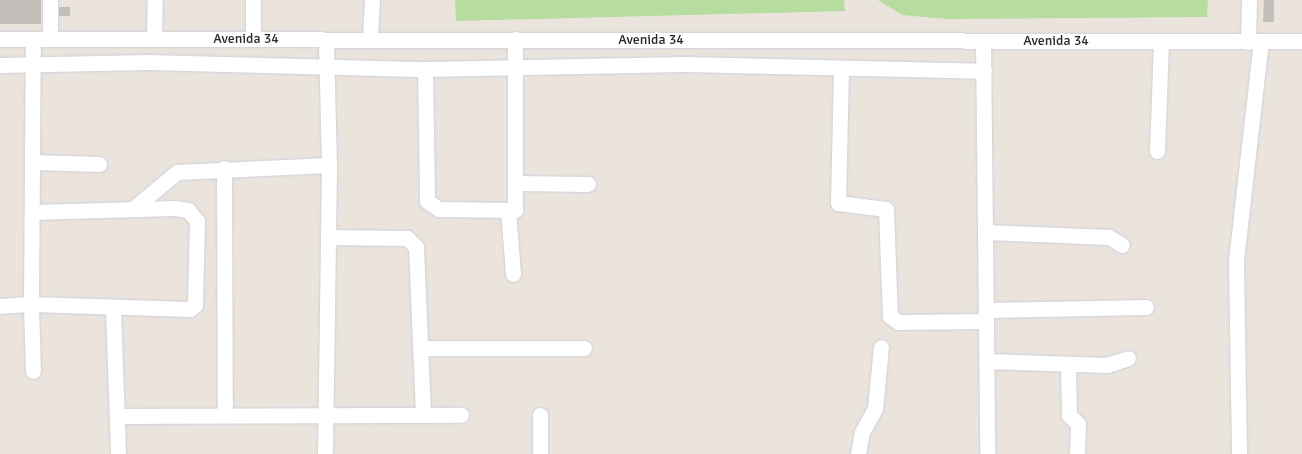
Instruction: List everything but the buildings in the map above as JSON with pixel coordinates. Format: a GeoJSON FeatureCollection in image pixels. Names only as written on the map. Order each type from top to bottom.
{"type":"FeatureCollection","features":[{"type":"Feature","properties":{"kind":"street"},"geometry":{"type":"LineString","coordinates":[[50,0],[50,39]]}},
{"type":"Feature","properties":{"kind":"street"},"geometry":{"type":"LineString","coordinates":[[154,39],[155,0]]}},
{"type":"Feature","properties":{"kind":"street"},"geometry":{"type":"LineString","coordinates":[[253,0],[253,40]]}},
{"type":"Feature","properties":{"kind":"street"},"geometry":{"type":"LineString","coordinates":[[370,38],[372,0]]}},
{"type":"Feature","properties":{"kind":"street"},"geometry":{"type":"LineString","coordinates":[[1239,454],[1236,260],[1254,41],[1249,0]]}},
{"type":"Feature","properties":{"kind":"street","name":"Avenida 34"},"geometry":{"type":"LineString","coordinates":[[0,39],[326,40],[370,38],[515,40],[1302,41]]}},
{"type":"Feature","properties":{"kind":"street"},"geometry":{"type":"LineString","coordinates":[[33,39],[34,162],[31,304],[33,371]]}},
{"type":"Feature","properties":{"kind":"street"},"geometry":{"type":"LineString","coordinates":[[325,454],[329,165],[326,40]]}},
{"type":"Feature","properties":{"kind":"street"},"geometry":{"type":"LineString","coordinates":[[425,69],[427,201],[439,209],[508,210],[518,208],[515,40]]}},
{"type":"Feature","properties":{"kind":"street"},"geometry":{"type":"LineString","coordinates":[[983,41],[988,454]]}},
{"type":"Feature","properties":{"kind":"street"},"geometry":{"type":"LineString","coordinates":[[1157,151],[1161,41]]}},
{"type":"Feature","properties":{"kind":"street"},"geometry":{"type":"LineString","coordinates":[[0,64],[149,62],[425,69],[684,64],[841,70],[984,71]]}},
{"type":"Feature","properties":{"kind":"street"},"geometry":{"type":"LineString","coordinates":[[841,70],[838,202],[886,210],[890,316],[898,322],[1146,307]]}},
{"type":"Feature","properties":{"kind":"street"},"geometry":{"type":"LineString","coordinates":[[34,162],[98,164]]}},
{"type":"Feature","properties":{"kind":"street"},"geometry":{"type":"LineString","coordinates":[[135,207],[177,172],[224,168],[329,165]]}},
{"type":"Feature","properties":{"kind":"street"},"geometry":{"type":"LineString","coordinates":[[224,168],[226,415]]}},
{"type":"Feature","properties":{"kind":"street"},"geometry":{"type":"LineString","coordinates":[[518,183],[588,184]]}},
{"type":"Feature","properties":{"kind":"street"},"geometry":{"type":"LineString","coordinates":[[0,306],[31,304],[190,309],[195,305],[194,214],[174,208],[135,207],[32,212]]}},
{"type":"Feature","properties":{"kind":"street"},"geometry":{"type":"LineString","coordinates":[[508,210],[513,274]]}},
{"type":"Feature","properties":{"kind":"street"},"geometry":{"type":"LineString","coordinates":[[986,232],[1109,237],[1122,246]]}},
{"type":"Feature","properties":{"kind":"street"},"geometry":{"type":"LineString","coordinates":[[328,238],[413,241],[417,256],[423,415]]}},
{"type":"Feature","properties":{"kind":"street"},"geometry":{"type":"LineString","coordinates":[[112,308],[118,416],[118,454]]}},
{"type":"Feature","properties":{"kind":"street"},"geometry":{"type":"LineString","coordinates":[[858,454],[862,432],[875,410],[881,347]]}},
{"type":"Feature","properties":{"kind":"street"},"geometry":{"type":"LineString","coordinates":[[420,348],[584,348]]}},
{"type":"Feature","properties":{"kind":"street"},"geometry":{"type":"LineString","coordinates":[[986,361],[1107,365],[1128,358]]}},
{"type":"Feature","properties":{"kind":"street"},"geometry":{"type":"LineString","coordinates":[[1068,364],[1069,415],[1078,424],[1077,454]]}},
{"type":"Feature","properties":{"kind":"street"},"geometry":{"type":"LineString","coordinates":[[118,416],[461,415]]}},
{"type":"Feature","properties":{"kind":"street"},"geometry":{"type":"LineString","coordinates":[[540,415],[540,454]]}},
{"type":"Feature","properties":{"kind":"green space"},"geometry":{"type":"Polygon","coordinates":[[[455,0],[844,0],[845,11],[456,21],[455,0]]]}},
{"type":"Feature","properties":{"kind":"green space"},"geometry":{"type":"Polygon","coordinates":[[[878,0],[1208,0],[1207,17],[947,19],[902,15],[878,0]]]}}]}
